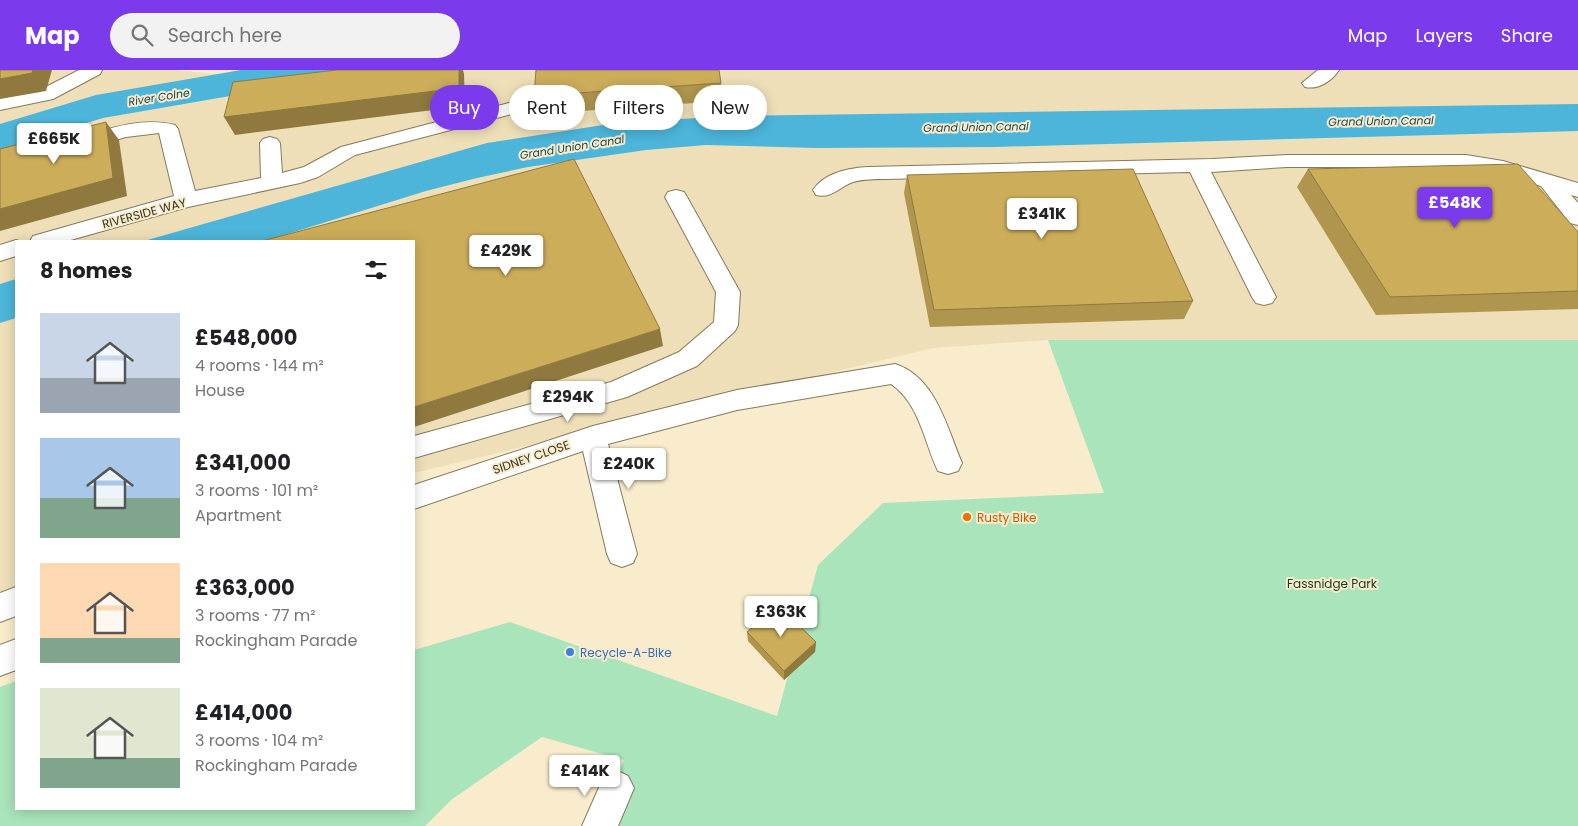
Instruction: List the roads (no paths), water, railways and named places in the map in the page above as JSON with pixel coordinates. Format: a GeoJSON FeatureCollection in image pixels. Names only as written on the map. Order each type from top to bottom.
{"type":"FeatureCollection","features":[{"type":"Feature","properties":{"kind":"street"},"geometry":{"type":"LineString","coordinates":[[0,104],[46,95],[93,70]]}},
{"type":"Feature","properties":{"kind":"street"},"geometry":{"type":"LineString","coordinates":[[1312,83],[1330,70]]}},
{"type":"Feature","properties":{"kind":"street","name":"RIVERSIDE WAY"},"geometry":{"type":"LineString","coordinates":[[45,240],[186,200],[248,188],[311,172],[348,151],[509,109]]}},
{"type":"Feature","properties":{"kind":"street"},"geometry":{"type":"LineString","coordinates":[[56,150],[141,128],[159,126],[168,129],[186,200]]}},
{"type":"Feature","properties":{"kind":"street"},"geometry":{"type":"LineString","coordinates":[[270,142],[272,182]]}},
{"type":"Feature","properties":{"kind":"street"},"geometry":{"type":"LineString","coordinates":[[824,190],[837,180],[850,175],[885,172],[1197,166],[1287,161],[1466,161],[1503,168],[1578,190]]}},
{"type":"Feature","properties":{"kind":"street"},"geometry":{"type":"LineString","coordinates":[[1197,166],[1264,297]]}},
{"type":"Feature","properties":{"kind":"street"},"geometry":{"type":"LineString","coordinates":[[1549,182],[1578,218]]}},
{"type":"Feature","properties":{"kind":"street"},"geometry":{"type":"LineString","coordinates":[[415,447],[618,390],[688,359],[726,325],[728,292],[676,197]]}},
{"type":"Feature","properties":{"kind":"street"},"geometry":{"type":"LineString","coordinates":[[0,253],[15,248]]}},
{"type":"Feature","properties":{"kind":"street","name":"SIDNEY CLOSE"},"geometry":{"type":"LineString","coordinates":[[415,497],[593,437],[736,400],[895,374],[911,384],[921,399],[948,463]]}},
{"type":"Feature","properties":{"kind":"street"},"geometry":{"type":"LineString","coordinates":[[593,437],[622,554]]}},
{"type":"Feature","properties":{"kind":"street"},"geometry":{"type":"LineString","coordinates":[[0,608],[15,601]]}},
{"type":"Feature","properties":{"kind":"street"},"geometry":{"type":"LineString","coordinates":[[0,661],[15,654]]}},
{"type":"Feature","properties":{"kind":"street"},"geometry":{"type":"LineString","coordinates":[[600,826],[616,788]]}},
{"type":"Feature","properties":{"kind":"water","name":"Grand Union Canal"},"geometry":{"type":"Polygon","coordinates":[[[1578,104],[1578,131],[995,147],[815,148],[706,145],[646,150],[528,167],[477,178],[426,191],[268,240],[148,240],[487,143],[571,130],[585,130],[585,128],[595,126],[595,130],[683,130],[683,119],[693,118],[693,130],[767,130],[767,115],[1578,104]]]}},
{"type":"Feature","properties":{"kind":"water"},"geometry":{"type":"Polygon","coordinates":[[[15,279],[15,318],[0,323],[0,284],[15,279]]]}},
{"type":"Feature","properties":{"kind":"waterway","name":"River Colne"},"geometry":{"type":"LineString","coordinates":[[0,138],[96,107],[256,79],[321,70]]}},
{"type":"Feature","properties":{"kind":"place","name":"Rusty Bike"},"geometry":{"type":"Point","coordinates":[967,517]}},
{"type":"Feature","properties":{"kind":"place","name":"Recycle-A-Bike"},"geometry":{"type":"Point","coordinates":[570,652]}},
{"type":"Feature","properties":{"kind":"park label","name":"Fassnidge Park"},"geometry":{"type":"Point","coordinates":[1332,583]}}]}
